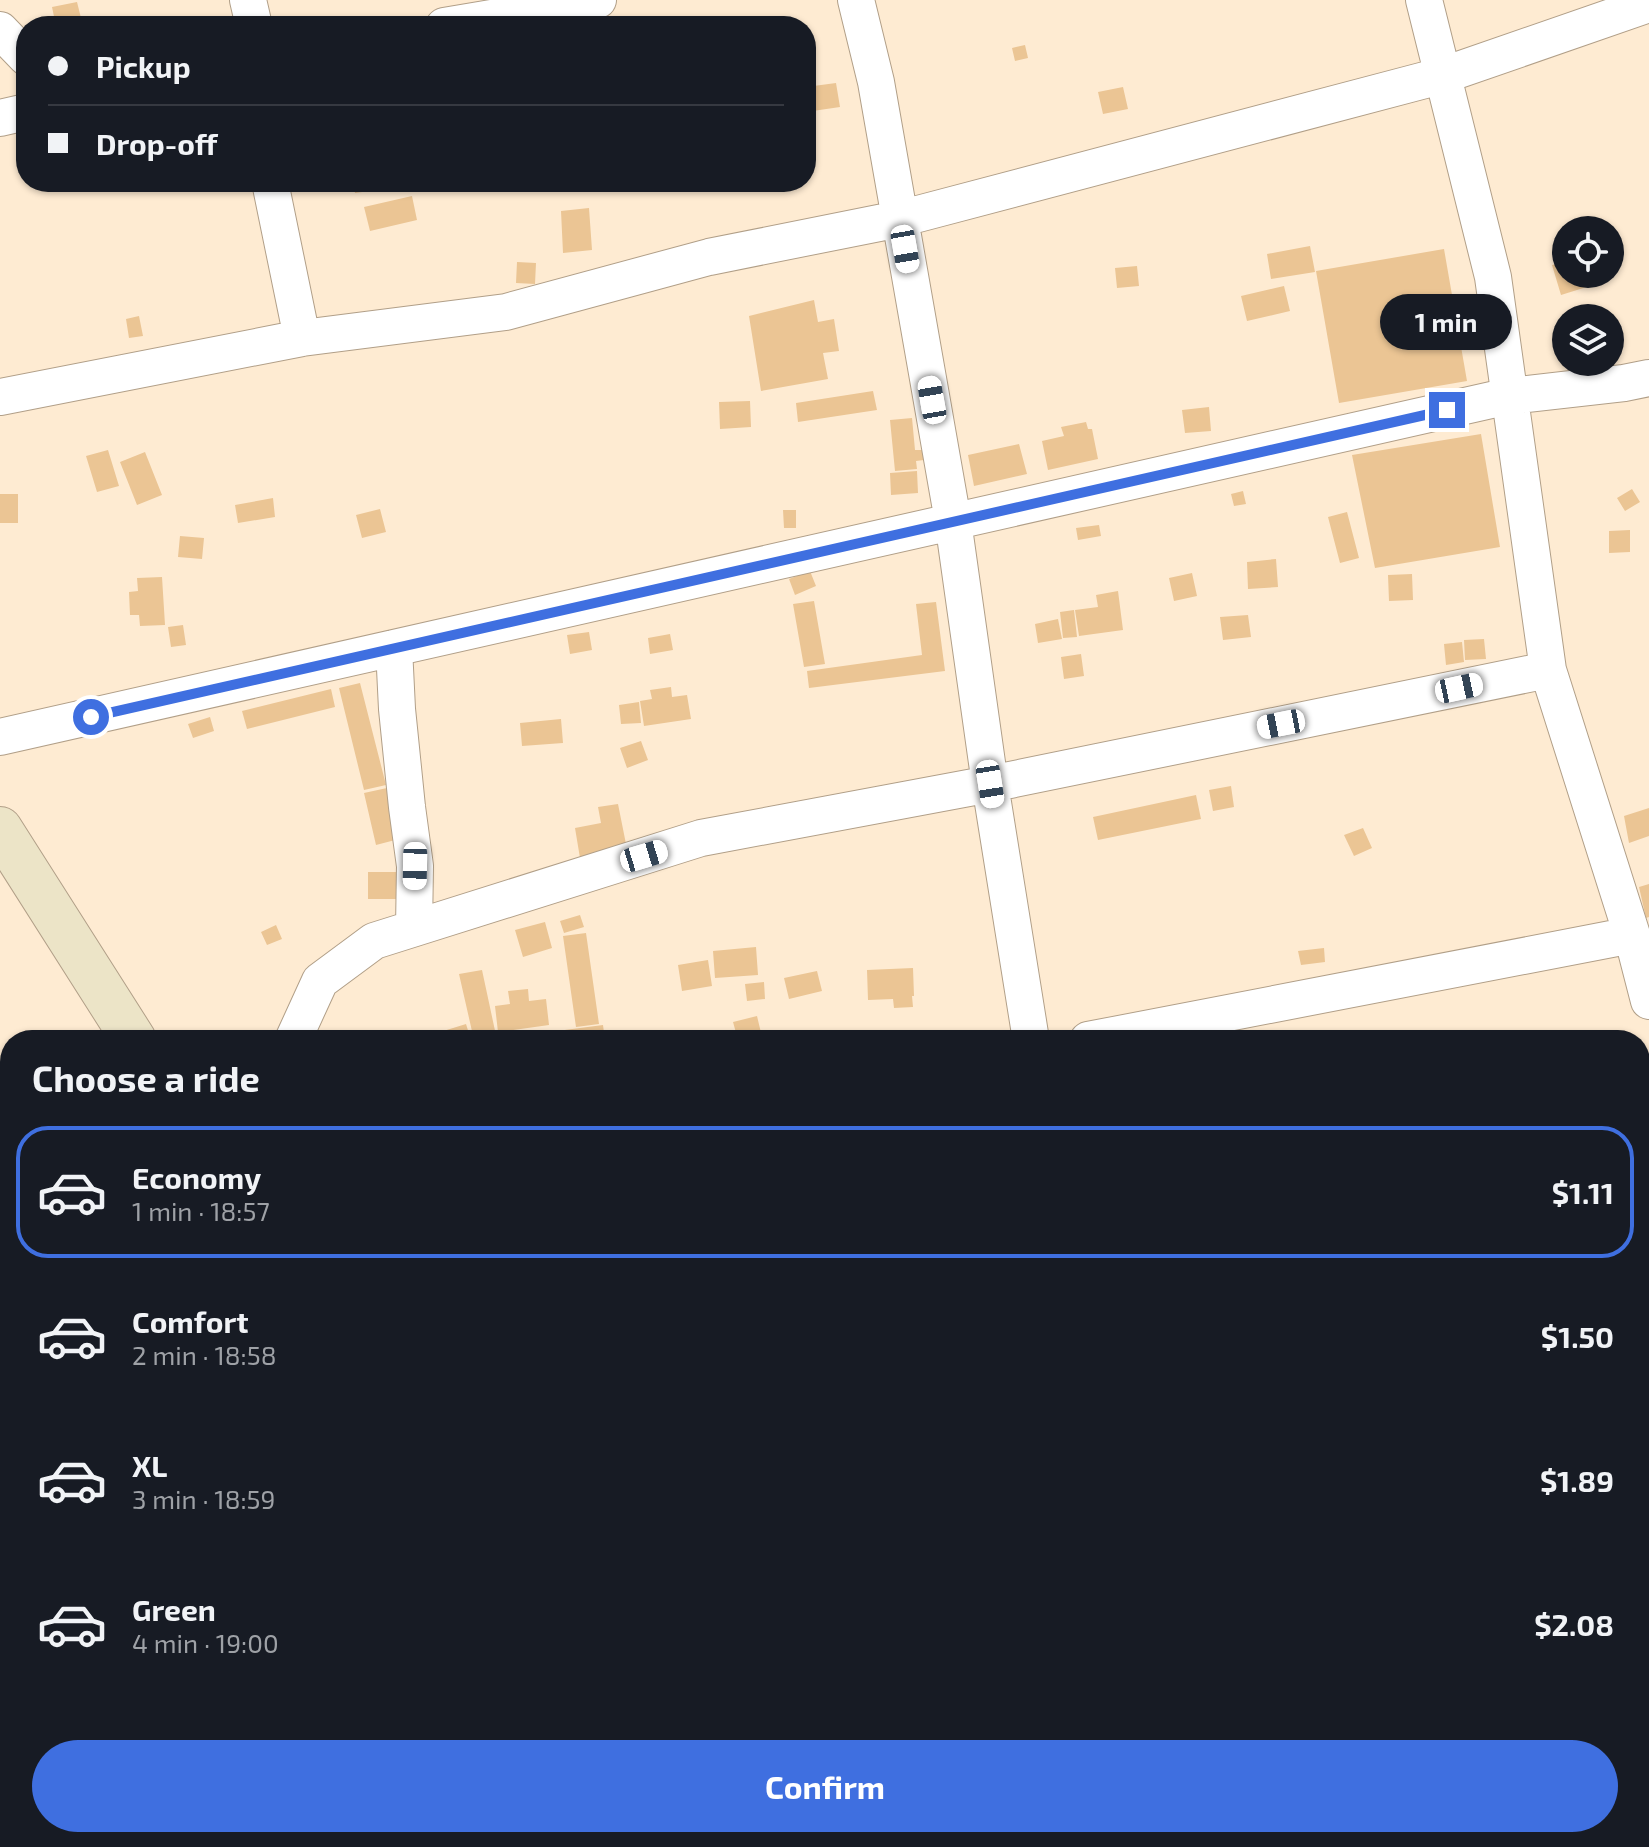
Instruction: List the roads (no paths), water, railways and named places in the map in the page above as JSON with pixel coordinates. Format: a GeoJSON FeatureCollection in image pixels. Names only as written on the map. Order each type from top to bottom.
{"type":"FeatureCollection","features":[{"type":"Feature","properties":{"kind":"main road"},"geometry":{"type":"LineString","coordinates":[[0,829],[128,1030]]}},
{"type":"Feature","properties":{"kind":"street"},"geometry":{"type":"LineString","coordinates":[[503,16],[598,0]]}},
{"type":"Feature","properties":{"kind":"street"},"geometry":{"type":"LineString","coordinates":[[856,0],[876,82],[953,521],[990,784],[1029,1030]]}},
{"type":"Feature","properties":{"kind":"street"},"geometry":{"type":"LineString","coordinates":[[1424,0],[1493,277],[1548,670],[1639,941],[1649,1001]]}},
{"type":"Feature","properties":{"kind":"street"},"geometry":{"type":"LineString","coordinates":[[0,397],[302,338],[506,312],[709,257],[899,219],[1444,75],[1649,4]]}},
{"type":"Feature","properties":{"kind":"street"},"geometry":{"type":"LineString","coordinates":[[0,30],[16,47]]}},
{"type":"Feature","properties":{"kind":"street"},"geometry":{"type":"LineString","coordinates":[[272,192],[302,338]]}},
{"type":"Feature","properties":{"kind":"street"},"geometry":{"type":"LineString","coordinates":[[0,737],[1509,396],[1649,378]]}},
{"type":"Feature","properties":{"kind":"street"},"geometry":{"type":"LineString","coordinates":[[394,648],[401,751],[415,866],[414,928]]}},
{"type":"Feature","properties":{"kind":"street"},"geometry":{"type":"LineString","coordinates":[[298,1030],[320,981],[374,941],[701,838],[990,784],[1548,670]]}},
{"type":"Feature","properties":{"kind":"street"},"geometry":{"type":"LineString","coordinates":[[1144,1030],[1639,941]]}}]}
